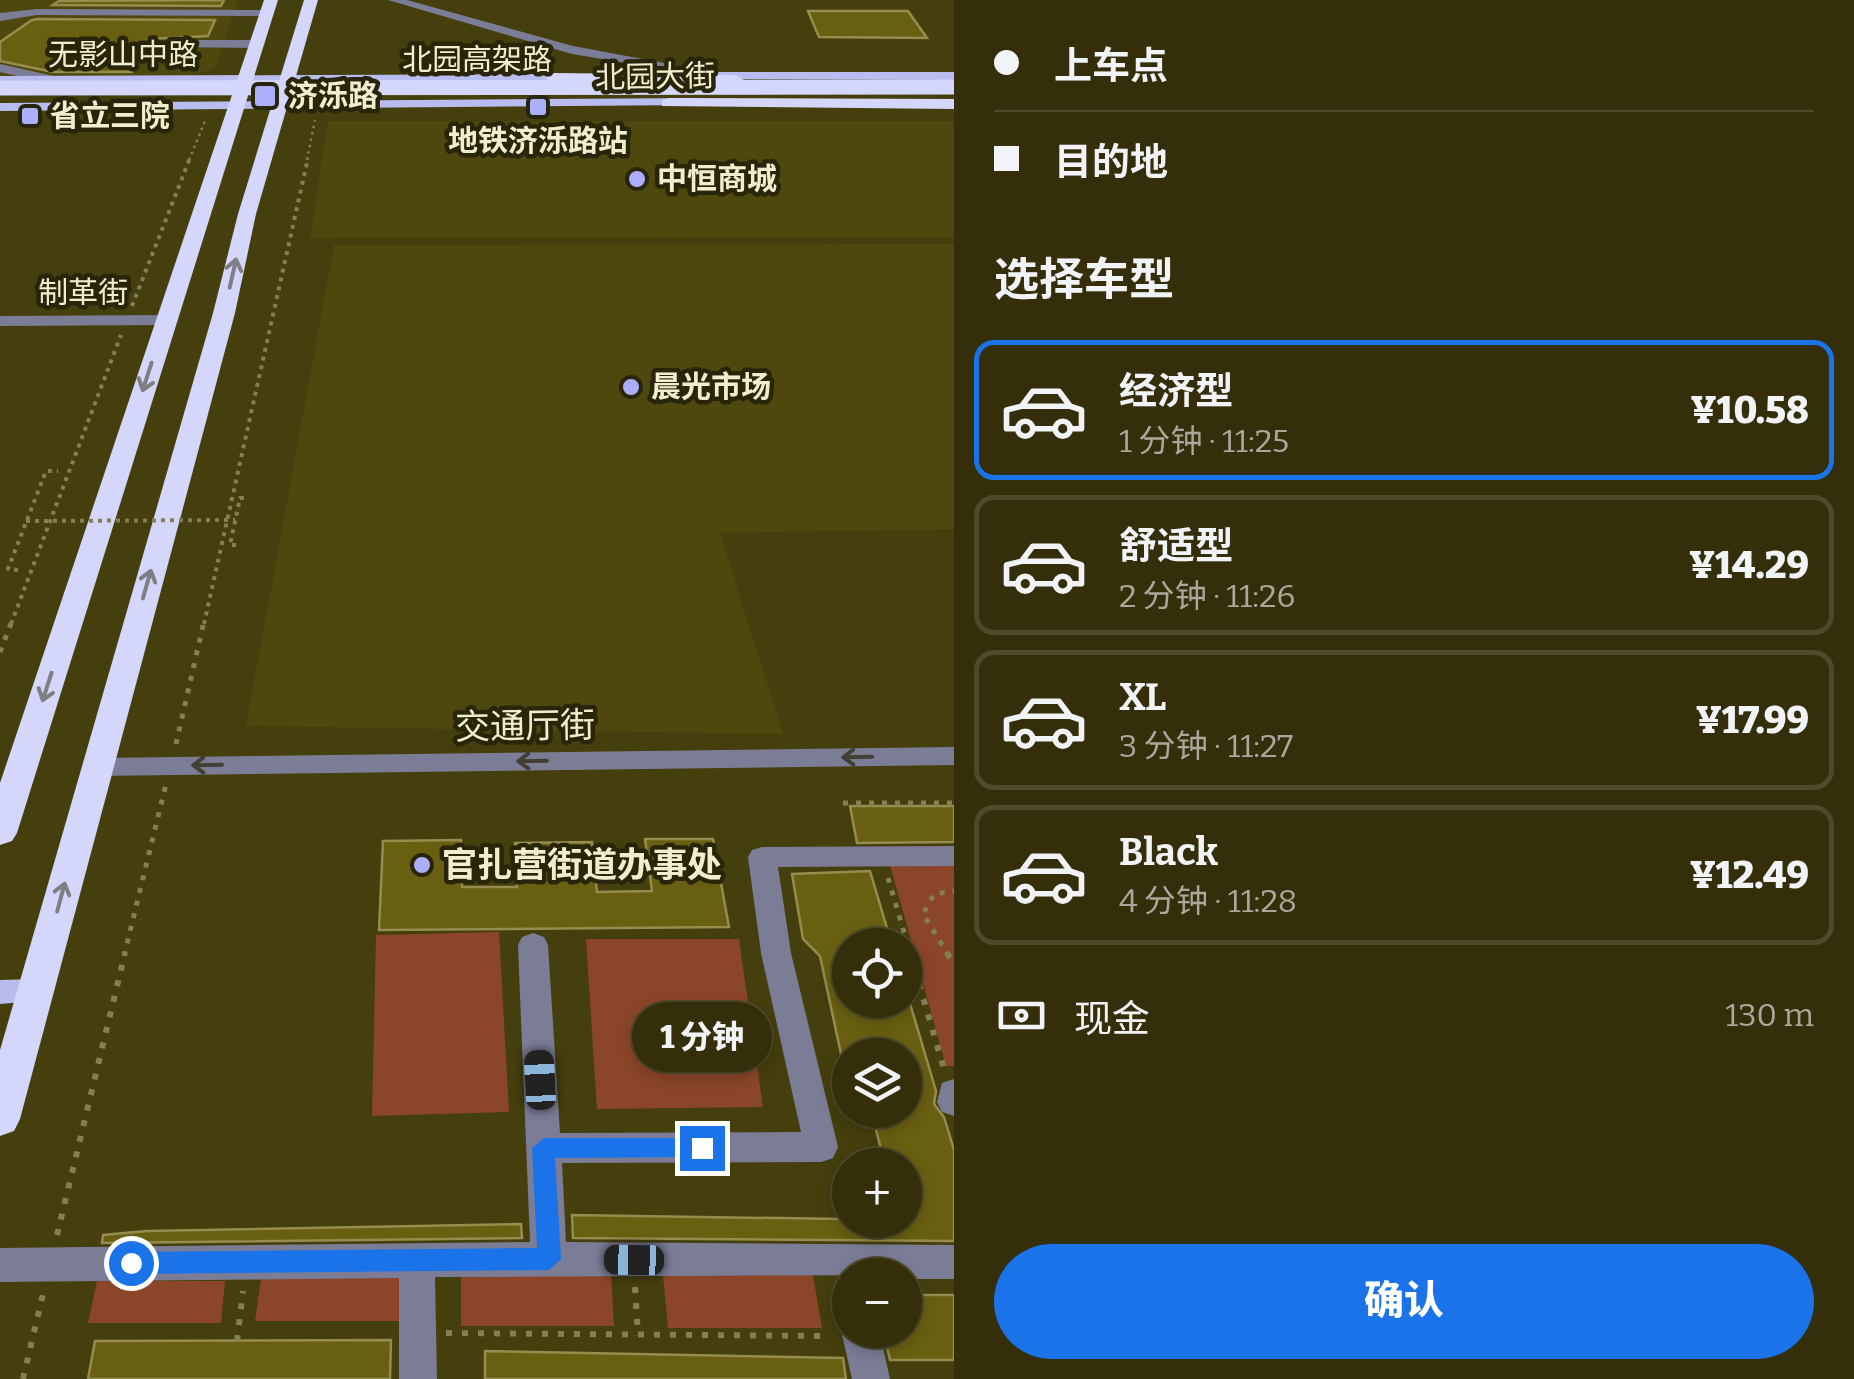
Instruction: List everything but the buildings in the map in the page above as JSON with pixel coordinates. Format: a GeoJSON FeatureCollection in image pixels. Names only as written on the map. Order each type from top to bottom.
{"type":"FeatureCollection","features":[{"type":"Feature","properties":{"kind":"highway"},"geometry":{"type":"LineString","coordinates":[[0,1119],[18,992],[96,766],[247,214],[311,0]]}},
{"type":"Feature","properties":{"kind":"highway"},"geometry":{"type":"LineString","coordinates":[[0,834],[268,10]]}},
{"type":"Feature","properties":{"kind":"highway"},"geometry":{"type":"LineString","coordinates":[[554,78],[954,81]]}},
{"type":"Feature","properties":{"kind":"highway","name":"北园高架路"},"geometry":{"type":"LineString","coordinates":[[0,84],[954,81]]}},
{"type":"Feature","properties":{"kind":"highway","name":"北园高架路"},"geometry":{"type":"LineString","coordinates":[[0,99],[954,100]]}},
{"type":"Feature","properties":{"kind":"highway"},"geometry":{"type":"LineString","coordinates":[[668,102],[954,100]]}},
{"type":"Feature","properties":{"kind":"main road","name":"北园大街"},"geometry":{"type":"LineString","coordinates":[[236,105],[285,92],[554,78],[728,76],[954,81]]}},
{"type":"Feature","properties":{"kind":"main road","name":"北园大街"},"geometry":{"type":"LineString","coordinates":[[554,78],[605,82]]}},
{"type":"Feature","properties":{"kind":"main road","name":"无影山中路"},"geometry":{"type":"LineString","coordinates":[[0,84],[52,80],[246,80]]}},
{"type":"Feature","properties":{"kind":"main road","name":"北园大街"},"geometry":{"type":"LineString","coordinates":[[246,80],[285,92],[668,102],[954,100]]}},
{"type":"Feature","properties":{"kind":"main road","name":"北园大街"},"geometry":{"type":"LineString","coordinates":[[285,92],[605,82],[954,81]]}},
{"type":"Feature","properties":{"kind":"main road","name":"无影山中路"},"geometry":{"type":"LineString","coordinates":[[0,107],[236,105]]}},
{"type":"Feature","properties":{"kind":"street"},"geometry":{"type":"LineString","coordinates":[[394,0],[572,50],[728,76]]}},
{"type":"Feature","properties":{"kind":"street"},"geometry":{"type":"LineString","coordinates":[[0,20],[268,10]]}},
{"type":"Feature","properties":{"kind":"street"},"geometry":{"type":"LineString","coordinates":[[183,48],[259,44]]}},
{"type":"Feature","properties":{"kind":"street"},"geometry":{"type":"LineString","coordinates":[[0,68],[52,80]]}},
{"type":"Feature","properties":{"kind":"street","name":"制革街"},"geometry":{"type":"LineString","coordinates":[[0,321],[166,320]]}},
{"type":"Feature","properties":{"kind":"street","name":"交通厅街"},"geometry":{"type":"LineString","coordinates":[[96,766],[954,756]]}},
{"type":"Feature","properties":{"kind":"street"},"geometry":{"type":"LineString","coordinates":[[544,1148],[821,1147],[776,953],[762,857],[954,856]]}},
{"type":"Feature","properties":{"kind":"street"},"geometry":{"type":"LineString","coordinates":[[533,944],[549,1259]]}},
{"type":"Feature","properties":{"kind":"street"},"geometry":{"type":"LineString","coordinates":[[0,1265],[549,1259],[832,1269]]}},
{"type":"Feature","properties":{"kind":"street"},"geometry":{"type":"LineString","coordinates":[[417,1261],[418,1379]]}},
{"type":"Feature","properties":{"kind":"street"},"geometry":{"type":"LineString","coordinates":[[922,1264],[954,1262]]}},
{"type":"Feature","properties":{"kind":"street"},"geometry":{"type":"LineString","coordinates":[[864,1348],[871,1379]]}},
{"type":"Feature","properties":{"kind":"path"},"geometry":{"type":"LineString","coordinates":[[0,652],[126,320],[213,105]]}},
{"type":"Feature","properties":{"kind":"path"},"geometry":{"type":"LineString","coordinates":[[18,570],[8,569],[46,471],[58,471]]}},
{"type":"Feature","properties":{"kind":"path"},"geometry":{"type":"LineString","coordinates":[[236,545],[230,545],[240,498],[246,498]]}},
{"type":"Feature","properties":{"kind":"path"},"geometry":{"type":"LineString","coordinates":[[26,521],[236,520]]}},
{"type":"Feature","properties":{"kind":"path"},"geometry":{"type":"LineString","coordinates":[[843,803],[954,804]]}},
{"type":"Feature","properties":{"kind":"path"},"geometry":{"type":"LineString","coordinates":[[882,856],[953,1096]]}},
{"type":"Feature","properties":{"kind":"path"},"geometry":{"type":"LineString","coordinates":[[954,891],[934,894],[923,914],[954,965]]}},
{"type":"Feature","properties":{"kind":"path"},"geometry":{"type":"LineString","coordinates":[[634,1260],[638,1334]]}},
{"type":"Feature","properties":{"kind":"path"},"geometry":{"type":"LineString","coordinates":[[238,1341],[246,1263]]}},
{"type":"Feature","properties":{"kind":"path"},"geometry":{"type":"LineString","coordinates":[[418,1333],[832,1333]]}},
{"type":"Feature","properties":{"kind":"shaded area"},"geometry":{"type":"Polygon","coordinates":[[[0,0],[238,0],[215,68],[190,76],[0,77],[0,0]]]}},
{"type":"Feature","properties":{"kind":"shaded area","name":"中恒商城"},"geometry":{"type":"Polygon","coordinates":[[[328,121],[954,121],[954,237],[310,238],[328,121]]]}},
{"type":"Feature","properties":{"kind":"shaded area","name":"晨光市场"},"geometry":{"type":"Polygon","coordinates":[[[954,244],[954,529],[720,533],[783,734],[246,726],[334,245],[954,244]]]}},
{"type":"Feature","properties":{"kind":"shaded area"},"geometry":{"type":"Polygon","coordinates":[[[890,865],[954,865],[954,1066],[946,1066],[922,980],[922,928],[908,928],[890,865]]]}},
{"type":"Feature","properties":{"kind":"shaded area"},"geometry":{"type":"Polygon","coordinates":[[[499,932],[509,1112],[372,1116],[376,935],[499,932]]]}},
{"type":"Feature","properties":{"kind":"shaded area"},"geometry":{"type":"Polygon","coordinates":[[[586,939],[739,939],[763,1107],[597,1109],[586,939]]]}},
{"type":"Feature","properties":{"kind":"shaded area"},"geometry":{"type":"Polygon","coordinates":[[[461,1273],[611,1273],[614,1326],[461,1326],[461,1273]]]}},
{"type":"Feature","properties":{"kind":"shaded area"},"geometry":{"type":"Polygon","coordinates":[[[663,1275],[813,1275],[822,1328],[668,1328],[663,1275]]]}},
{"type":"Feature","properties":{"kind":"shaded area"},"geometry":{"type":"Polygon","coordinates":[[[401,1277],[403,1321],[255,1321],[261,1279],[401,1277]]]}},
{"type":"Feature","properties":{"kind":"shaded area"},"geometry":{"type":"Polygon","coordinates":[[[97,1281],[225,1281],[221,1323],[88,1323],[97,1281]]]}},
{"type":"Feature","properties":{"kind":"place","name":"济泺路"},"geometry":{"type":"Point","coordinates":[265,96]}},
{"type":"Feature","properties":{"kind":"place","name":"地铁济泺路站"},"geometry":{"type":"Point","coordinates":[538,107]}},
{"type":"Feature","properties":{"kind":"place","name":"省立三院"},"geometry":{"type":"Point","coordinates":[30,116]}},
{"type":"Feature","properties":{"kind":"place","name":"中恒商城"},"geometry":{"type":"Point","coordinates":[637,179]}},
{"type":"Feature","properties":{"kind":"place","name":"晨光市场"},"geometry":{"type":"Point","coordinates":[631,387]}},
{"type":"Feature","properties":{"kind":"place","name":"官扎营街道办事处"},"geometry":{"type":"Point","coordinates":[422,865]}},
{"type":"Feature","properties":{"kind":"route"},"geometry":{"type":"LineString","coordinates":[[131,1263],[549,1259],[544,1148],[702,1148]]}}]}
